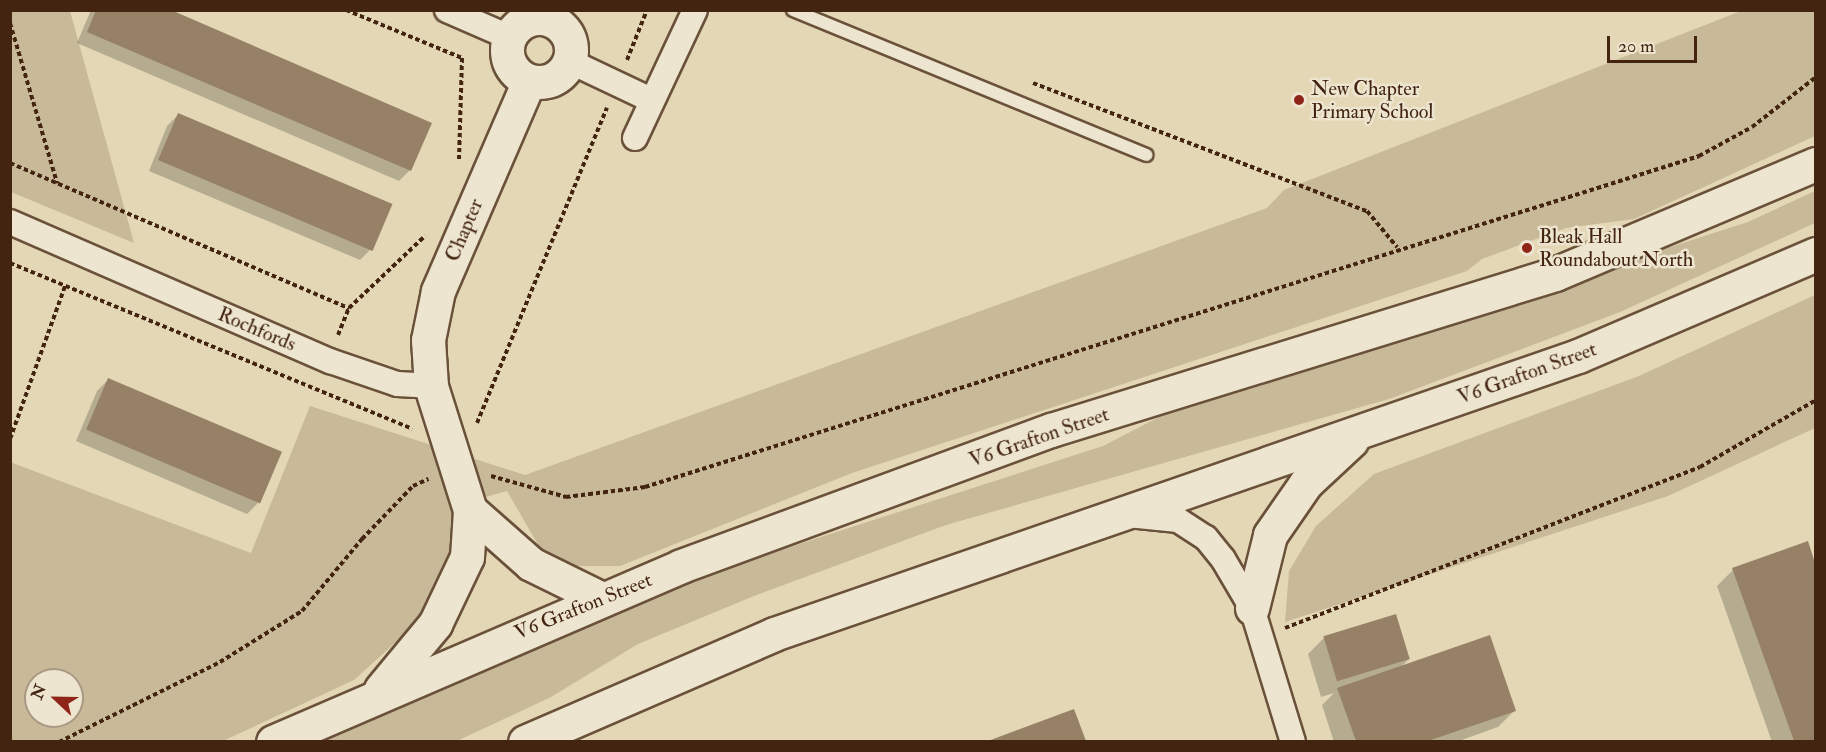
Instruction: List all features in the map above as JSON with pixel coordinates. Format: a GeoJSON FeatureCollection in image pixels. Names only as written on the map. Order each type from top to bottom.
{"type":"FeatureCollection","features":[{"type":"Feature","properties":{"kind":"street"},"geometry":{"type":"LineString","coordinates":[[447,10],[509,38]]}},
{"type":"Feature","properties":{"kind":"street"},"geometry":{"type":"LineString","coordinates":[[635,138],[695,10]]}},
{"type":"Feature","properties":{"kind":"street"},"geometry":{"type":"LineString","coordinates":[[557,16],[571,43],[569,61],[549,81],[529,81],[512,68],[509,38],[533,18],[557,16]]}},
{"type":"Feature","properties":{"kind":"street"},"geometry":{"type":"LineString","coordinates":[[569,61],[616,86],[651,100]]}},
{"type":"Feature","properties":{"kind":"street","name":"Chapter"},"geometry":{"type":"LineString","coordinates":[[431,386],[428,340],[438,291],[529,81]]}},
{"type":"Feature","properties":{"kind":"street","name":"V6 Grafton Street"},"geometry":{"type":"LineString","coordinates":[[273,741],[600,598],[1052,430],[1555,274],[1815,164]]}},
{"type":"Feature","properties":{"kind":"street","name":"Rochfords"},"geometry":{"type":"LineString","coordinates":[[10,222],[330,361],[397,384],[431,386]]}},
{"type":"Feature","properties":{"kind":"street","name":"V6 Grafton Street"},"geometry":{"type":"LineString","coordinates":[[525,741],[774,634],[1359,434],[1578,356],[1815,254]]}},
{"type":"Feature","properties":{"kind":"street"},"geometry":{"type":"LineString","coordinates":[[375,696],[451,599],[466,557],[470,510],[431,386]]}},
{"type":"Feature","properties":{"kind":"street"},"geometry":{"type":"LineString","coordinates":[[1257,622],[1270,535],[1306,483],[1359,434]]}},
{"type":"Feature","properties":{"kind":"street"},"geometry":{"type":"LineString","coordinates":[[470,510],[531,564],[600,598]]}},
{"type":"Feature","properties":{"kind":"street"},"geometry":{"type":"LineString","coordinates":[[1118,515],[1178,520],[1206,538],[1257,622],[1293,741]]}},
{"type":"Feature","properties":{"kind":"lane"},"geometry":{"type":"LineString","coordinates":[[793,10],[1146,155]]}},
{"type":"Feature","properties":{"kind":"path"},"geometry":{"type":"LineString","coordinates":[[346,10],[462,58],[459,171]]}},
{"type":"Feature","properties":{"kind":"path"},"geometry":{"type":"LineString","coordinates":[[59,741],[220,662],[302,611],[413,486],[451,455],[616,86],[647,10]]}},
{"type":"Feature","properties":{"kind":"path"},"geometry":{"type":"LineString","coordinates":[[10,23],[58,183]]}},
{"type":"Feature","properties":{"kind":"path"},"geometry":{"type":"LineString","coordinates":[[10,263],[451,455],[566,497],[645,487],[1397,247],[1699,156],[1752,127],[1815,77]]}},
{"type":"Feature","properties":{"kind":"path"},"geometry":{"type":"LineString","coordinates":[[1025,80],[1367,212],[1397,247]]}},
{"type":"Feature","properties":{"kind":"path"},"geometry":{"type":"LineString","coordinates":[[10,163],[349,308],[433,229]]}},
{"type":"Feature","properties":{"kind":"path"},"geometry":{"type":"LineString","coordinates":[[10,439],[65,286]]}},
{"type":"Feature","properties":{"kind":"path"},"geometry":{"type":"LineString","coordinates":[[1257,622],[1700,467],[1815,400]]}},
{"type":"Feature","properties":{"kind":"shaded area"},"geometry":{"type":"Polygon","coordinates":[[[10,11],[70,11],[134,243],[11,192],[10,11]]]}},
{"type":"Feature","properties":{"kind":"shaded area"},"geometry":{"type":"Polygon","coordinates":[[[1741,11],[1815,11],[1815,136],[1634,219],[1566,228],[1482,259],[1467,271],[852,473],[620,566],[576,566],[540,548],[507,491],[460,504],[460,533],[429,612],[354,680],[223,741],[11,741],[10,462],[251,553],[310,406],[525,475],[1267,208],[1284,190],[1741,11]]]}},
{"type":"Feature","properties":{"kind":"shaded area"},"geometry":{"type":"Polygon","coordinates":[[[1815,191],[1815,223],[1620,312],[1389,399],[946,525],[754,596],[638,644],[551,697],[457,741],[311,742],[669,586],[1103,446],[1188,402],[1748,222],[1815,191]]]}},
{"type":"Feature","properties":{"kind":"shaded area"},"geometry":{"type":"Polygon","coordinates":[[[1815,295],[1815,428],[1668,496],[1285,622],[1289,571],[1316,526],[1374,474],[1639,376],[1815,295]]]}},
{"type":"Feature","properties":{"kind":"building"},"geometry":{"type":"Polygon","coordinates":[[[96,10],[171,10],[432,123],[411,171],[87,32],[96,10]]]}},
{"type":"Feature","properties":{"kind":"building"},"geometry":{"type":"Polygon","coordinates":[[[178,113],[392,204],[373,251],[158,160],[178,113]]]}},
{"type":"Feature","properties":{"kind":"building"},"geometry":{"type":"Polygon","coordinates":[[[108,378],[282,452],[260,503],[86,430],[108,378]]]}},
{"type":"Feature","properties":{"kind":"building"},"geometry":{"type":"Polygon","coordinates":[[[1808,541],[1815,563],[1815,741],[1794,741],[1732,568],[1808,541]]]}},
{"type":"Feature","properties":{"kind":"building"},"geometry":{"type":"Polygon","coordinates":[[[1396,614],[1410,659],[1337,681],[1323,636],[1396,614]]]}},
{"type":"Feature","properties":{"kind":"building"},"geometry":{"type":"Polygon","coordinates":[[[1490,635],[1516,711],[1428,741],[1356,741],[1337,688],[1490,635]]]}},
{"type":"Feature","properties":{"kind":"building"},"geometry":{"type":"Polygon","coordinates":[[[1074,709],[1086,741],[988,741],[1074,709]]]}},
{"type":"Feature","properties":{"kind":"place","name":"New Chapter Primary School"},"geometry":{"type":"Point","coordinates":[1299,100]}},
{"type":"Feature","properties":{"kind":"place","name":"Bleak Hall Roundabout North"},"geometry":{"type":"Point","coordinates":[1527,248]}}]}
